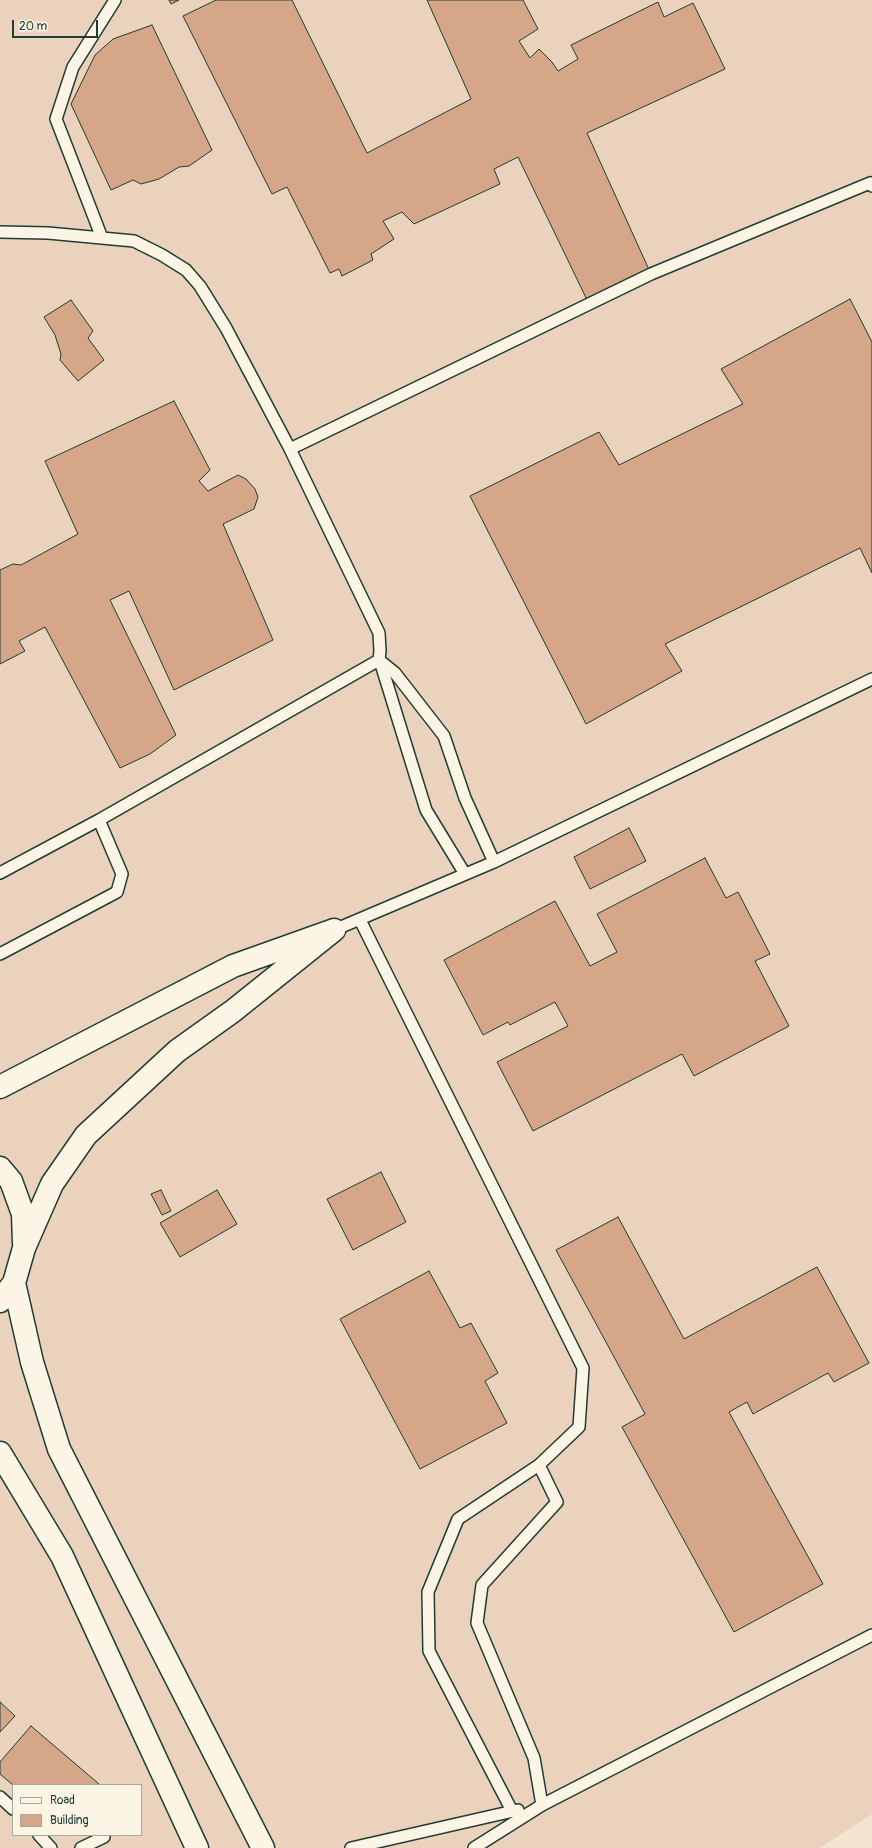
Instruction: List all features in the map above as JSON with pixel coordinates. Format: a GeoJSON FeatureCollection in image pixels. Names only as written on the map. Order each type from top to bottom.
{"type":"FeatureCollection","features":[{"type":"Feature","properties":{"kind":"street"},"geometry":{"type":"LineString","coordinates":[[0,1087],[233,966],[334,930]]}},
{"type":"Feature","properties":{"kind":"street"},"geometry":{"type":"LineString","coordinates":[[0,1301],[14,1283],[24,1248],[52,1184],[86,1134],[177,1051],[233,1011],[334,930]]}},
{"type":"Feature","properties":{"kind":"street"},"geometry":{"type":"LineString","coordinates":[[0,1168],[11,1181],[23,1214],[24,1248]]}},
{"type":"Feature","properties":{"kind":"street"},"geometry":{"type":"LineString","coordinates":[[14,1283],[32,1362],[59,1449],[263,1848]]}},
{"type":"Feature","properties":{"kind":"street"},"geometry":{"type":"LineString","coordinates":[[0,1452],[62,1556],[196,1848]]}},
{"type":"Feature","properties":{"kind":"lane"},"geometry":{"type":"LineString","coordinates":[[102,238],[56,119],[73,67],[115,0]]}},
{"type":"Feature","properties":{"kind":"lane"},"geometry":{"type":"LineString","coordinates":[[290,449],[651,274],[871,184]]}},
{"type":"Feature","properties":{"kind":"lane"},"geometry":{"type":"LineString","coordinates":[[0,232],[48,233],[134,241],[162,255],[186,270],[200,286],[226,328],[290,449],[379,633],[379,660],[426,810],[465,874]]}},
{"type":"Feature","properties":{"kind":"lane"},"geometry":{"type":"LineString","coordinates":[[0,873],[99,820],[379,660]]}},
{"type":"Feature","properties":{"kind":"lane"},"geometry":{"type":"LineString","coordinates":[[379,660],[394,673],[444,736],[465,798],[494,862]]}},
{"type":"Feature","properties":{"kind":"lane"},"geometry":{"type":"LineString","coordinates":[[334,930],[494,862],[872,679]]}},
{"type":"Feature","properties":{"kind":"lane"},"geometry":{"type":"LineString","coordinates":[[0,954],[117,892],[122,874],[99,820]]}},
{"type":"Feature","properties":{"kind":"lane"},"geometry":{"type":"LineString","coordinates":[[360,920],[583,1368],[579,1427],[539,1465],[458,1519],[428,1592],[429,1651],[512,1811]]}},
{"type":"Feature","properties":{"kind":"lane"},"geometry":{"type":"LineString","coordinates":[[539,1465],[557,1502],[482,1585],[477,1623],[534,1758],[542,1805]]}},
{"type":"Feature","properties":{"kind":"lane"},"geometry":{"type":"LineString","coordinates":[[474,1848],[542,1805],[872,1635]]}},
{"type":"Feature","properties":{"kind":"lane"},"geometry":{"type":"LineString","coordinates":[[0,1797],[12,1808]]}},
{"type":"Feature","properties":{"kind":"lane"},"geometry":{"type":"LineString","coordinates":[[350,1848],[542,1805]]}},
{"type":"Feature","properties":{"kind":"lane"},"geometry":{"type":"LineString","coordinates":[[40,1836],[51,1848]]}},
{"type":"Feature","properties":{"kind":"lane"},"geometry":{"type":"LineString","coordinates":[[81,1848],[104,1837]]}},
{"type":"Feature","properties":{"kind":"shaded area"},"geometry":{"type":"Polygon","coordinates":[[[0,0],[872,0],[872,1814],[820,1848],[0,1848],[0,0]]]}},
{"type":"Feature","properties":{"kind":"building"},"geometry":{"type":"Polygon","coordinates":[[[169,0],[179,0],[171,4],[169,0]]]}},
{"type":"Feature","properties":{"kind":"building"},"geometry":{"type":"Polygon","coordinates":[[[216,0],[292,0],[367,153],[471,99],[427,0],[523,0],[538,29],[519,41],[530,58],[539,49],[552,62],[558,71],[578,59],[571,45],[658,2],[664,17],[693,3],[725,69],[587,133],[651,274],[589,304],[518,157],[494,169],[500,184],[414,224],[402,212],[383,221],[394,239],[371,254],[373,260],[342,276],[339,269],[330,273],[287,187],[272,194],[183,16],[216,0]]]}},
{"type":"Feature","properties":{"kind":"building"},"geometry":{"type":"Polygon","coordinates":[[[152,25],[212,150],[189,166],[179,167],[159,179],[141,184],[133,180],[111,190],[71,104],[95,55],[113,39],[152,25]]]}},
{"type":"Feature","properties":{"kind":"building"},"geometry":{"type":"Polygon","coordinates":[[[850,299],[872,342],[872,573],[860,548],[665,644],[682,671],[586,724],[470,496],[599,432],[619,465],[743,404],[721,369],[850,299]]]}},
{"type":"Feature","properties":{"kind":"building"},"geometry":{"type":"Polygon","coordinates":[[[71,300],[93,331],[88,338],[104,360],[78,381],[60,360],[61,354],[55,335],[44,317],[71,300]]]}},
{"type":"Feature","properties":{"kind":"building"},"geometry":{"type":"Polygon","coordinates":[[[174,401],[210,470],[199,481],[208,491],[238,475],[246,479],[255,489],[258,497],[254,509],[223,524],[273,640],[174,690],[129,591],[110,600],[176,735],[150,754],[120,768],[45,627],[19,641],[25,651],[0,664],[0,570],[13,564],[21,565],[78,534],[45,461],[174,401]]]}},
{"type":"Feature","properties":{"kind":"building"},"geometry":{"type":"Polygon","coordinates":[[[629,828],[646,861],[590,889],[574,857],[629,828]]]}},
{"type":"Feature","properties":{"kind":"building"},"geometry":{"type":"Polygon","coordinates":[[[705,858],[726,898],[738,892],[770,954],[755,961],[789,1026],[694,1076],[682,1054],[533,1131],[497,1062],[568,1026],[555,1002],[510,1025],[508,1022],[483,1035],[444,960],[555,901],[590,966],[617,952],[597,914],[705,858]]]}},
{"type":"Feature","properties":{"kind":"building"},"geometry":{"type":"Polygon","coordinates":[[[381,1172],[406,1222],[353,1250],[327,1199],[381,1172]]]}},
{"type":"Feature","properties":{"kind":"building"},"geometry":{"type":"Polygon","coordinates":[[[161,1190],[171,1211],[162,1215],[151,1194],[161,1190]]]}},
{"type":"Feature","properties":{"kind":"building"},"geometry":{"type":"Polygon","coordinates":[[[217,1190],[237,1224],[180,1257],[160,1223],[217,1190]]]}},
{"type":"Feature","properties":{"kind":"building"},"geometry":{"type":"Polygon","coordinates":[[[618,1217],[684,1339],[817,1267],[869,1363],[834,1382],[828,1373],[753,1414],[747,1402],[729,1412],[823,1584],[734,1632],[622,1427],[645,1414],[556,1250],[618,1217]]]}},
{"type":"Feature","properties":{"kind":"building"},"geometry":{"type":"Polygon","coordinates":[[[429,1271],[460,1328],[471,1323],[498,1373],[485,1381],[507,1423],[420,1469],[340,1319],[429,1271]]]}},
{"type":"Feature","properties":{"kind":"building"},"geometry":{"type":"Polygon","coordinates":[[[0,1702],[15,1716],[0,1732],[0,1702]]]}},
{"type":"Feature","properties":{"kind":"building"},"geometry":{"type":"Polygon","coordinates":[[[31,1726],[99,1784],[12,1784],[0,1774],[0,1762],[31,1726]]]}}]}
